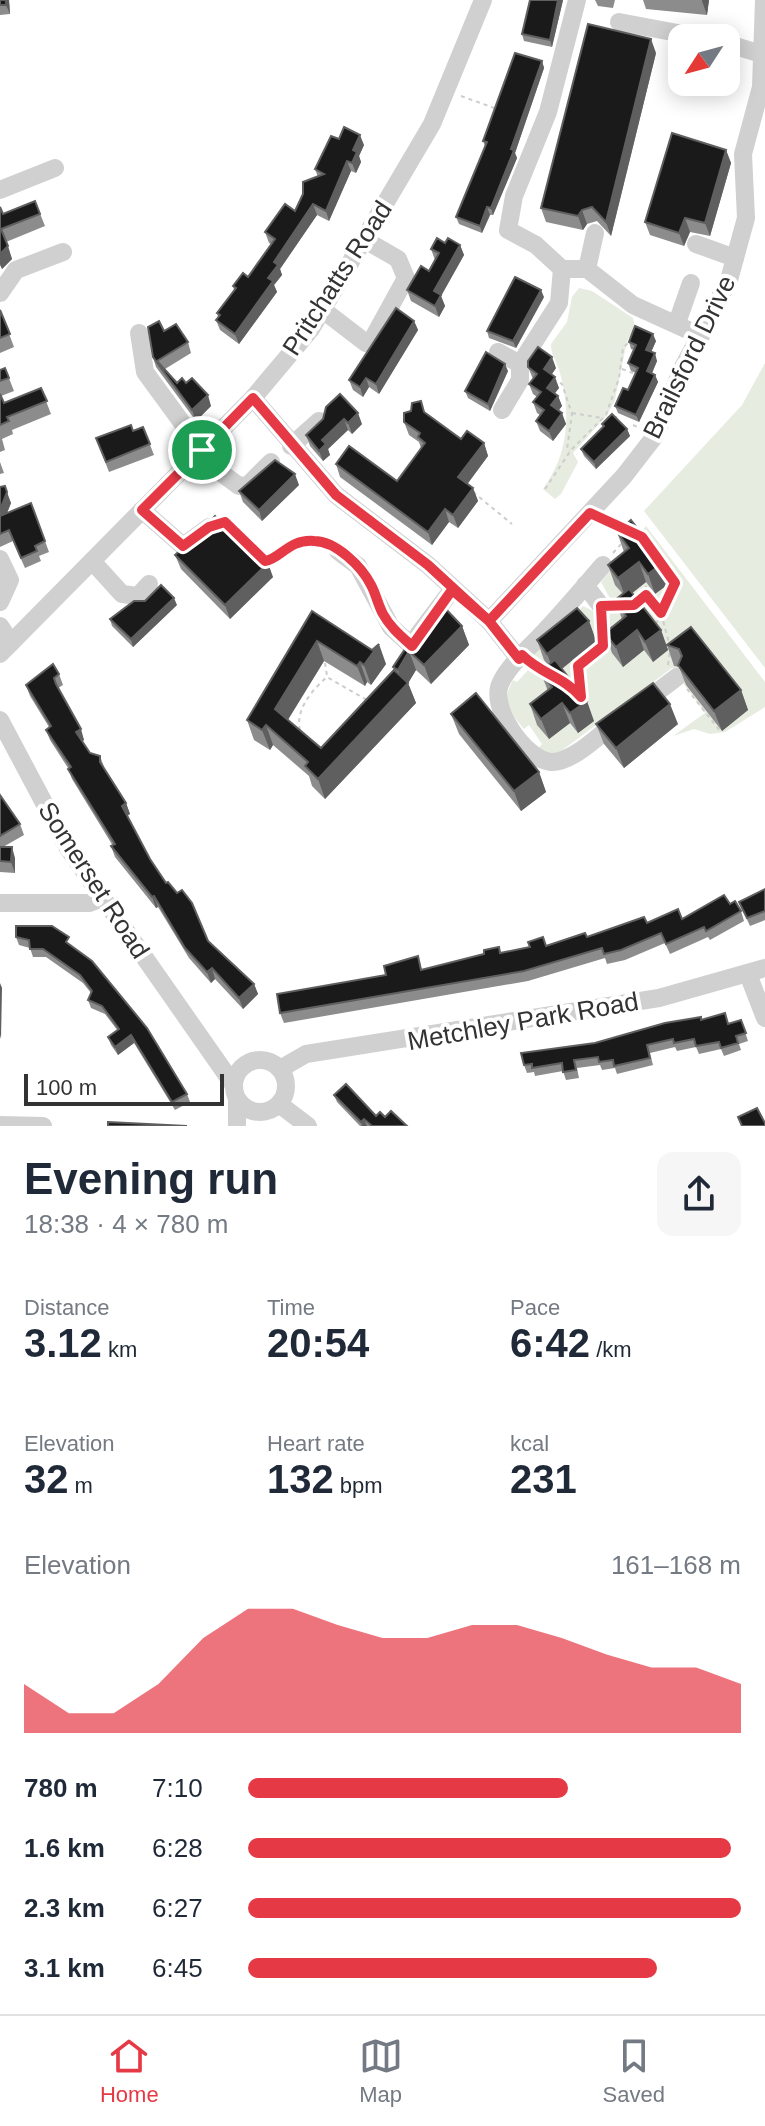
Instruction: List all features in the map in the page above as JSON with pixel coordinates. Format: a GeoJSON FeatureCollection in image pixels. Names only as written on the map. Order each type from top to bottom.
{"type":"FeatureCollection","features":[{"type":"Feature","properties":{"kind":"street","name":"Pritchatts Road"},"geometry":{"type":"LineString","coordinates":[[6,648],[253,398],[323,310],[447,92],[483,0]]}},
{"type":"Feature","properties":{"kind":"street"},"geometry":{"type":"LineString","coordinates":[[577,0],[548,112],[514,196],[508,230],[536,245],[562,269],[587,269],[633,305],[701,336]]}},
{"type":"Feature","properties":{"kind":"street","name":"Brailsford Drive"},"geometry":{"type":"LineString","coordinates":[[489,621],[593,510],[655,436],[681,371],[729,280],[746,218],[743,154],[761,87],[764,0]]}},
{"type":"Feature","properties":{"kind":"street"},"geometry":{"type":"LineString","coordinates":[[619,22],[668,31]]}},
{"type":"Feature","properties":{"kind":"street"},"geometry":{"type":"LineString","coordinates":[[740,47],[764,55]]}},
{"type":"Feature","properties":{"kind":"street"},"geometry":{"type":"LineString","coordinates":[[0,190],[55,168]]}},
{"type":"Feature","properties":{"kind":"street"},"geometry":{"type":"LineString","coordinates":[[587,269],[595,233]]}},
{"type":"Feature","properties":{"kind":"street"},"geometry":{"type":"LineString","coordinates":[[323,310],[366,343],[373,338],[406,278],[398,259],[365,240]]}},
{"type":"Feature","properties":{"kind":"street"},"geometry":{"type":"LineString","coordinates":[[696,244],[735,258]]}},
{"type":"Feature","properties":{"kind":"street"},"geometry":{"type":"LineString","coordinates":[[0,293],[16,270],[63,252]]}},
{"type":"Feature","properties":{"kind":"street"},"geometry":{"type":"LineString","coordinates":[[502,410],[520,380],[520,364],[559,303],[562,269]]}},
{"type":"Feature","properties":{"kind":"street"},"geometry":{"type":"LineString","coordinates":[[677,323],[691,283]]}},
{"type":"Feature","properties":{"kind":"street"},"geometry":{"type":"LineString","coordinates":[[139,333],[145,372],[200,452],[239,486],[248,485],[271,462]]}},
{"type":"Feature","properties":{"kind":"street"},"geometry":{"type":"LineString","coordinates":[[498,352],[520,364]]}},
{"type":"Feature","properties":{"kind":"street"},"geometry":{"type":"LineString","coordinates":[[253,398],[336,495],[428,565],[489,621],[519,659]]}},
{"type":"Feature","properties":{"kind":"street"},"geometry":{"type":"LineString","coordinates":[[291,446],[319,421]]}},
{"type":"Feature","properties":{"kind":"street"},"geometry":{"type":"LineString","coordinates":[[142,510],[183,546],[209,527]]}},
{"type":"Feature","properties":{"kind":"street"},"geometry":{"type":"LineString","coordinates":[[338,551],[358,566],[371,584],[386,619],[412,646]]}},
{"type":"Feature","properties":{"kind":"street"},"geometry":{"type":"LineString","coordinates":[[0,559],[10,580],[0,602]]}},
{"type":"Feature","properties":{"kind":"street"},"geometry":{"type":"LineString","coordinates":[[92,561],[122,594],[138,596],[149,584]]}},
{"type":"Feature","properties":{"kind":"street"},"geometry":{"type":"LineString","coordinates":[[603,565],[501,682],[496,697],[499,712],[534,756],[551,762],[573,753],[677,677]]}},
{"type":"Feature","properties":{"kind":"street"},"geometry":{"type":"LineString","coordinates":[[585,585],[601,606]]}},
{"type":"Feature","properties":{"kind":"street"},"geometry":{"type":"LineString","coordinates":[[401,665],[452,590]]}},
{"type":"Feature","properties":{"kind":"street"},"geometry":{"type":"LineString","coordinates":[[0,626],[6,648]]}},
{"type":"Feature","properties":{"kind":"street","name":"Somerset Road"},"geometry":{"type":"LineString","coordinates":[[0,720],[68,848],[235,1092]]}},
{"type":"Feature","properties":{"kind":"street"},"geometry":{"type":"LineString","coordinates":[[0,903],[89,903],[102,898]]}},
{"type":"Feature","properties":{"kind":"street"},"geometry":{"type":"LineString","coordinates":[[756,971],[765,1018]]}},
{"type":"Feature","properties":{"kind":"street","name":"Metchley Park Road"},"geometry":{"type":"LineString","coordinates":[[280,1069],[306,1054],[659,998],[756,971]]}},
{"type":"Feature","properties":{"kind":"street","name":"Somerset Road"},"geometry":{"type":"LineString","coordinates":[[197,1034],[220,1055],[244,1065]]}},
{"type":"Feature","properties":{"kind":"street"},"geometry":{"type":"LineString","coordinates":[[237,1126],[235,1092],[244,1065],[261,1059],[280,1069],[287,1089],[274,1108],[255,1126]]}},
{"type":"Feature","properties":{"kind":"street"},"geometry":{"type":"LineString","coordinates":[[235,1092],[252,1112],[274,1108],[308,1126]]}},
{"type":"Feature","properties":{"kind":"street"},"geometry":{"type":"LineString","coordinates":[[0,1125],[43,1126]]}},
{"type":"Feature","properties":{"kind":"path"},"geometry":{"type":"LineString","coordinates":[[447,92],[502,111]]}},
{"type":"Feature","properties":{"kind":"path"},"geometry":{"type":"LineString","coordinates":[[545,489],[571,450],[604,417],[620,369],[623,348],[627,341],[634,342]]}},
{"type":"Feature","properties":{"kind":"path"},"geometry":{"type":"LineString","coordinates":[[620,369],[640,376]]}},
{"type":"Feature","properties":{"kind":"path"},"geometry":{"type":"LineString","coordinates":[[549,378],[560,380],[567,396],[571,412],[567,449],[571,450]]}},
{"type":"Feature","properties":{"kind":"path"},"geometry":{"type":"LineString","coordinates":[[559,399],[567,396]]}},
{"type":"Feature","properties":{"kind":"path"},"geometry":{"type":"LineString","coordinates":[[610,405],[619,409]]}},
{"type":"Feature","properties":{"kind":"path"},"geometry":{"type":"LineString","coordinates":[[571,412],[617,417]]}},
{"type":"Feature","properties":{"kind":"path"},"geometry":{"type":"LineString","coordinates":[[565,418],[571,418]]}},
{"type":"Feature","properties":{"kind":"path"},"geometry":{"type":"LineString","coordinates":[[599,422],[607,429]]}},
{"type":"Feature","properties":{"kind":"path"},"geometry":{"type":"LineString","coordinates":[[558,434],[568,441]]}},
{"type":"Feature","properties":{"kind":"path"},"geometry":{"type":"LineString","coordinates":[[466,487],[512,524]]}},
{"type":"Feature","properties":{"kind":"path"},"geometry":{"type":"LineString","coordinates":[[593,510],[625,530]]}},
{"type":"Feature","properties":{"kind":"path"},"geometry":{"type":"LineString","coordinates":[[209,527],[225,522],[241,537]]}},
{"type":"Feature","properties":{"kind":"path"},"geometry":{"type":"LineString","coordinates":[[257,554],[265,561],[272,560],[293,543],[317,540],[338,551]]}},
{"type":"Feature","properties":{"kind":"path"},"geometry":{"type":"LineString","coordinates":[[603,565],[625,540]]}},
{"type":"Feature","properties":{"kind":"path"},"geometry":{"type":"LineString","coordinates":[[648,619],[655,628],[675,583],[659,560]]}},
{"type":"Feature","properties":{"kind":"path"},"geometry":{"type":"LineString","coordinates":[[646,582],[646,595],[661,613],[670,648]]}},
{"type":"Feature","properties":{"kind":"path"},"geometry":{"type":"LineString","coordinates":[[641,610],[634,605],[646,595]]}},
{"type":"Feature","properties":{"kind":"path"},"geometry":{"type":"LineString","coordinates":[[579,702],[578,666],[603,646],[601,606]]}},
{"type":"Feature","properties":{"kind":"path"},"geometry":{"type":"LineString","coordinates":[[304,737],[298,728],[297,717],[327,677],[325,660]]}},
{"type":"Feature","properties":{"kind":"path"},"geometry":{"type":"LineString","coordinates":[[327,677],[372,702]]}},
{"type":"Feature","properties":{"kind":"path"},"geometry":{"type":"LineString","coordinates":[[573,688],[581,697]]}},
{"type":"Feature","properties":{"kind":"path"},"geometry":{"type":"LineString","coordinates":[[301,698],[307,702]]}},
{"type":"Feature","properties":{"kind":"path"},"geometry":{"type":"LineString","coordinates":[[289,731],[298,728]]}},
{"type":"Feature","properties":{"kind":"shaded area"},"geometry":{"type":"Polygon","coordinates":[[[579,288],[592,291],[633,318],[635,328],[627,341],[615,400],[607,415],[573,453],[578,462],[561,494],[555,499],[543,489],[563,447],[566,403],[551,344],[567,322],[572,297],[579,288]]]}},
{"type":"Feature","properties":{"kind":"shaded area"},"geometry":{"type":"Polygon","coordinates":[[[765,363],[765,668],[644,511],[742,405],[765,363]]]}},
{"type":"Feature","properties":{"kind":"shaded area"},"geometry":{"type":"Polygon","coordinates":[[[646,526],[765,682],[765,707],[725,732],[710,734],[694,729],[673,736],[705,713],[672,668],[560,752],[552,755],[538,749],[542,744],[529,725],[524,729],[508,706],[507,695],[513,680],[517,682],[531,667],[525,662],[583,606],[597,613],[612,602],[601,582],[646,526]]]}},
{"type":"Feature","properties":{"kind":"building"},"geometry":{"type":"Polygon","coordinates":[[[530,0],[558,0],[550,40],[522,34],[530,0]]]}},
{"type":"Feature","properties":{"kind":"building"},"geometry":{"type":"Polygon","coordinates":[[[588,24],[651,39],[606,222],[592,207],[582,210],[578,216],[541,208],[588,24]]]}},
{"type":"Feature","properties":{"kind":"building"},"geometry":{"type":"Polygon","coordinates":[[[515,53],[542,61],[511,149],[514,150],[491,208],[487,207],[480,226],[456,217],[487,142],[483,141],[515,53]]]}},
{"type":"Feature","properties":{"kind":"building"},"geometry":{"type":"Polygon","coordinates":[[[344,127],[360,135],[353,150],[357,152],[352,163],[347,161],[326,211],[313,204],[274,262],[278,265],[268,278],[273,281],[235,334],[216,320],[220,315],[217,313],[243,273],[248,277],[275,239],[265,232],[285,204],[295,211],[303,194],[303,182],[324,174],[315,169],[331,136],[339,139],[344,127]]]}},
{"type":"Feature","properties":{"kind":"building"},"geometry":{"type":"Polygon","coordinates":[[[672,133],[726,150],[705,223],[685,218],[679,233],[645,222],[672,133]]]}},
{"type":"Feature","properties":{"kind":"building"},"geometry":{"type":"Polygon","coordinates":[[[35,201],[40,214],[1,229],[8,246],[0,254],[0,207],[3,214],[35,201]]]}},
{"type":"Feature","properties":{"kind":"building"},"geometry":{"type":"Polygon","coordinates":[[[437,238],[445,243],[448,238],[460,245],[434,291],[441,295],[435,306],[407,290],[421,266],[429,271],[439,253],[431,249],[437,238]]]}},
{"type":"Feature","properties":{"kind":"building"},"geometry":{"type":"Polygon","coordinates":[[[515,277],[541,290],[513,341],[487,331],[515,277]]]}},
{"type":"Feature","properties":{"kind":"building"},"geometry":{"type":"Polygon","coordinates":[[[396,308],[414,321],[376,384],[366,378],[360,387],[349,380],[396,308]]]}},
{"type":"Feature","properties":{"kind":"building"},"geometry":{"type":"Polygon","coordinates":[[[0,310],[10,334],[0,338],[0,310]]]}},
{"type":"Feature","properties":{"kind":"building"},"geometry":{"type":"Polygon","coordinates":[[[159,321],[164,331],[176,324],[188,342],[157,361],[177,383],[182,378],[186,383],[192,378],[208,395],[192,410],[153,357],[148,327],[159,321]]]}},
{"type":"Feature","properties":{"kind":"building"},"geometry":{"type":"Polygon","coordinates":[[[635,326],[653,334],[646,350],[655,353],[647,371],[655,375],[636,415],[615,406],[623,388],[628,390],[638,368],[628,363],[636,345],[629,342],[635,326]]]}},
{"type":"Feature","properties":{"kind":"building"},"geometry":{"type":"Polygon","coordinates":[[[538,347],[552,357],[544,369],[555,377],[547,388],[558,396],[551,405],[562,413],[549,431],[536,421],[544,410],[533,402],[541,392],[529,384],[537,374],[528,367],[528,361],[538,347]]]}},
{"type":"Feature","properties":{"kind":"building"},"geometry":{"type":"Polygon","coordinates":[[[486,352],[505,364],[488,404],[465,391],[486,352]]]}},
{"type":"Feature","properties":{"kind":"building"},"geometry":{"type":"Polygon","coordinates":[[[5,368],[9,378],[0,381],[0,370],[5,368]]]}},
{"type":"Feature","properties":{"kind":"building"},"geometry":{"type":"Polygon","coordinates":[[[41,388],[47,401],[7,417],[9,421],[0,425],[0,394],[4,403],[41,388]]]}},
{"type":"Feature","properties":{"kind":"building"},"geometry":{"type":"Polygon","coordinates":[[[340,394],[358,413],[348,423],[344,419],[322,440],[326,444],[319,451],[306,435],[323,419],[326,407],[340,394]]]}},
{"type":"Feature","properties":{"kind":"building"},"geometry":{"type":"Polygon","coordinates":[[[421,401],[424,412],[461,439],[467,431],[484,443],[458,477],[473,488],[453,515],[445,509],[428,532],[336,464],[349,446],[397,481],[425,443],[418,437],[420,433],[404,422],[404,413],[411,411],[412,403],[421,401]]]}},
{"type":"Feature","properties":{"kind":"building"},"geometry":{"type":"Polygon","coordinates":[[[612,414],[627,429],[594,462],[581,449],[612,414]]]}},
{"type":"Feature","properties":{"kind":"building"},"geometry":{"type":"Polygon","coordinates":[[[131,425],[133,431],[143,427],[150,444],[106,462],[96,438],[131,425]]]}},
{"type":"Feature","properties":{"kind":"building"},"geometry":{"type":"Polygon","coordinates":[[[275,460],[295,474],[259,510],[239,491],[275,460]]]}},
{"type":"Feature","properties":{"kind":"building"},"geometry":{"type":"Polygon","coordinates":[[[5,486],[7,492],[0,510],[0,487],[5,486]]]}},
{"type":"Feature","properties":{"kind":"building"},"geometry":{"type":"Polygon","coordinates":[[[31,503],[45,541],[35,546],[37,551],[21,558],[9,530],[0,534],[0,516],[31,503]]]}},
{"type":"Feature","properties":{"kind":"building"},"geometry":{"type":"Polygon","coordinates":[[[215,516],[235,537],[239,533],[268,563],[225,605],[175,555],[190,541],[195,545],[209,531],[205,527],[215,516]]]}},
{"type":"Feature","properties":{"kind":"building"},"geometry":{"type":"Polygon","coordinates":[[[631,520],[664,562],[648,574],[639,562],[618,578],[608,565],[629,548],[617,532],[631,520]]]}},
{"type":"Feature","properties":{"kind":"building"},"geometry":{"type":"Polygon","coordinates":[[[161,585],[174,598],[131,639],[110,619],[134,601],[145,601],[161,585]]]}},
{"type":"Feature","properties":{"kind":"building"},"geometry":{"type":"Polygon","coordinates":[[[629,589],[661,630],[645,642],[637,630],[616,647],[605,633],[626,616],[615,600],[629,589]]]}},
{"type":"Feature","properties":{"kind":"building"},"geometry":{"type":"Polygon","coordinates":[[[442,605],[462,626],[424,665],[409,651],[398,670],[393,667],[417,631],[442,605]]]}},
{"type":"Feature","properties":{"kind":"building"},"geometry":{"type":"Polygon","coordinates":[[[577,608],[589,621],[547,654],[537,640],[577,608]]]}},
{"type":"Feature","properties":{"kind":"building"},"geometry":{"type":"Polygon","coordinates":[[[312,611],[372,650],[379,644],[364,665],[360,662],[357,666],[317,641],[275,709],[321,748],[394,670],[408,683],[318,779],[305,766],[308,762],[266,725],[262,730],[247,720],[312,611]]]}},
{"type":"Feature","properties":{"kind":"building"},"geometry":{"type":"Polygon","coordinates":[[[691,627],[741,690],[714,711],[678,665],[682,656],[679,649],[667,645],[691,627]]]}},
{"type":"Feature","properties":{"kind":"building"},"geometry":{"type":"Polygon","coordinates":[[[555,660],[587,701],[570,713],[562,703],[541,719],[530,704],[552,687],[540,671],[555,660]]]}},
{"type":"Feature","properties":{"kind":"building"},"geometry":{"type":"Polygon","coordinates":[[[53,664],[59,674],[54,678],[56,684],[81,729],[76,732],[90,753],[100,756],[100,762],[126,803],[122,806],[150,859],[166,883],[177,893],[182,890],[192,903],[208,941],[254,984],[239,998],[212,968],[207,972],[185,948],[154,896],[111,846],[115,844],[46,730],[51,726],[26,685],[53,664]]]}},
{"type":"Feature","properties":{"kind":"building"},"geometry":{"type":"Polygon","coordinates":[[[653,683],[670,704],[616,748],[596,724],[653,683]]]}},
{"type":"Feature","properties":{"kind":"building"},"geometry":{"type":"Polygon","coordinates":[[[476,693],[539,772],[514,791],[451,714],[476,693]]]}},
{"type":"Feature","properties":{"kind":"building"},"geometry":{"type":"Polygon","coordinates":[[[0,795],[20,824],[0,836],[0,795]]]}},
{"type":"Feature","properties":{"kind":"building"},"geometry":{"type":"Polygon","coordinates":[[[0,847],[12,847],[11,862],[0,861],[0,847]]]}},
{"type":"Feature","properties":{"kind":"building"},"geometry":{"type":"Polygon","coordinates":[[[765,889],[765,911],[747,918],[739,902],[765,889]]]}},
{"type":"Feature","properties":{"kind":"building"},"geometry":{"type":"Polygon","coordinates":[[[724,895],[730,904],[735,901],[741,911],[706,931],[704,927],[666,944],[661,933],[621,950],[604,954],[602,948],[524,971],[280,1013],[277,994],[386,975],[384,966],[418,956],[421,970],[484,954],[484,950],[499,947],[500,953],[530,947],[528,942],[543,937],[546,946],[585,933],[587,937],[644,917],[647,923],[678,909],[682,919],[724,895]]]}},
{"type":"Feature","properties":{"kind":"building"},"geometry":{"type":"Polygon","coordinates":[[[16,926],[52,926],[69,937],[66,942],[92,961],[147,1028],[187,1094],[172,1102],[131,1035],[115,1047],[108,1037],[119,1029],[102,1006],[88,1000],[92,991],[80,975],[43,949],[30,949],[29,940],[16,937],[16,926]]]}},
{"type":"Feature","properties":{"kind":"building"},"geometry":{"type":"Polygon","coordinates":[[[725,1013],[728,1024],[741,1020],[746,1033],[736,1036],[738,1043],[721,1048],[719,1042],[696,1046],[694,1039],[674,1043],[673,1039],[647,1045],[650,1058],[614,1066],[613,1060],[599,1062],[598,1057],[574,1060],[576,1070],[563,1072],[562,1063],[532,1068],[532,1064],[524,1065],[521,1053],[595,1043],[665,1023],[701,1017],[701,1020],[725,1013]]]}},
{"type":"Feature","properties":{"kind":"building"},"geometry":{"type":"Polygon","coordinates":[[[346,1084],[376,1116],[380,1112],[385,1117],[391,1111],[407,1126],[372,1126],[364,1119],[361,1122],[334,1095],[346,1084]]]}},
{"type":"Feature","properties":{"kind":"building"},"geometry":{"type":"Polygon","coordinates":[[[757,1108],[765,1126],[742,1126],[738,1117],[757,1108]]]}},
{"type":"Feature","properties":{"kind":"building"},"geometry":{"type":"Polygon","coordinates":[[[108,1122],[187,1126],[108,1126],[108,1122]]]}},
{"type":"Feature","properties":{"kind":"route"},"geometry":{"type":"LineString","coordinates":[[202,450],[142,510],[183,546],[209,527],[225,522],[265,561],[272,560],[293,543],[317,540],[358,566],[371,584],[381,612],[391,627],[412,646],[452,590],[489,621],[590,513],[616,524],[633,536],[642,537],[675,583],[661,613],[646,595],[634,605],[601,606],[603,646],[578,666],[581,697],[565,679],[535,668],[522,655],[519,659],[489,621],[428,565],[367,523],[336,495],[304,462],[253,398],[202,450]]}}]}
